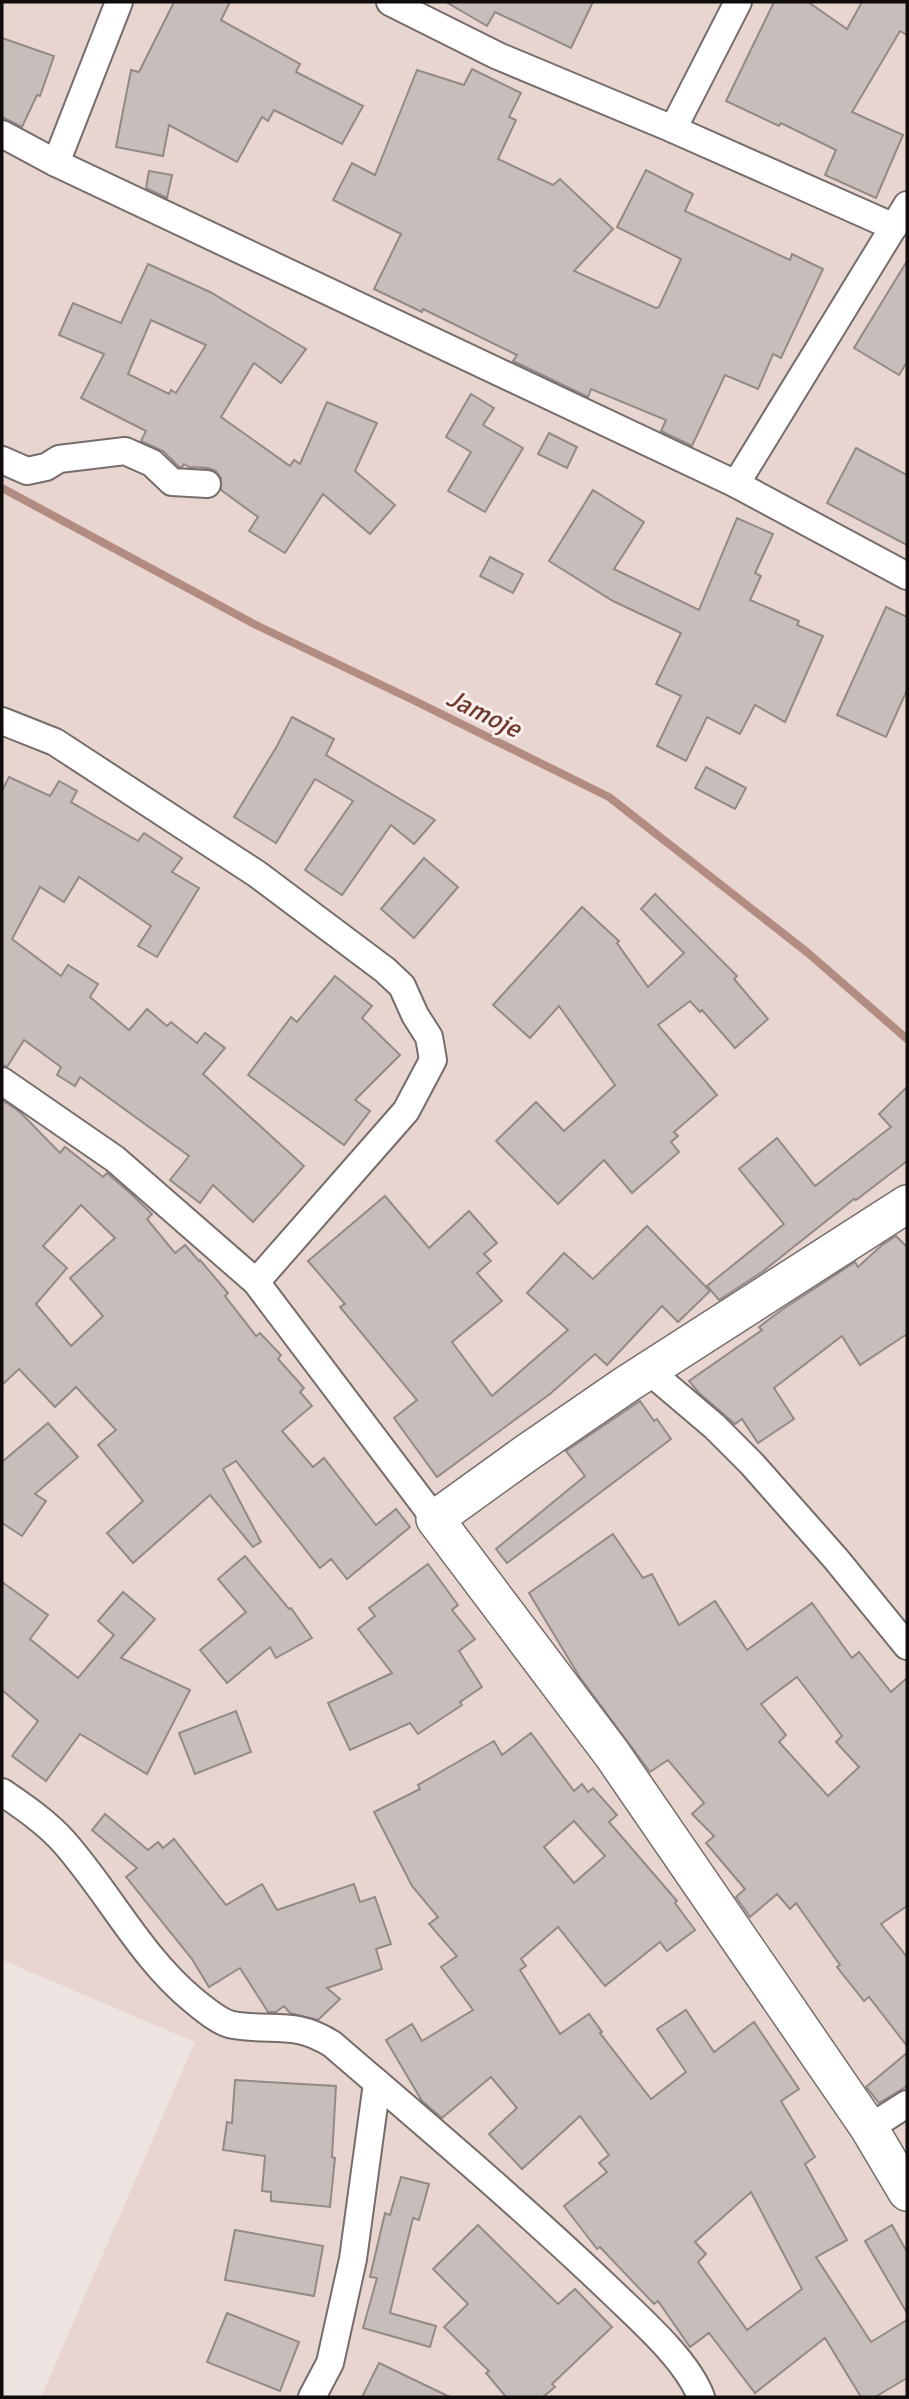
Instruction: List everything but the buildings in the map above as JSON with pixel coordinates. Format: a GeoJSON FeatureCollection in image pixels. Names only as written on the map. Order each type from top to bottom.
{"type":"FeatureCollection","features":[{"type":"Feature","properties":{"kind":"street"},"geometry":{"type":"LineString","coordinates":[[56,163],[119,2]]}},
{"type":"Feature","properties":{"kind":"street"},"geometry":{"type":"LineString","coordinates":[[390,2],[498,56],[673,129],[901,216],[736,484]]}},
{"type":"Feature","properties":{"kind":"street"},"geometry":{"type":"LineString","coordinates":[[673,129],[738,2]]}},
{"type":"Feature","properties":{"kind":"street"},"geometry":{"type":"LineString","coordinates":[[2,134],[56,163],[736,484],[907,576]]}},
{"type":"Feature","properties":{"kind":"street"},"geometry":{"type":"LineString","coordinates":[[2,460],[27,471],[46,467],[59,459],[125,450],[152,463],[172,482],[207,484]]}},
{"type":"Feature","properties":{"kind":"street"},"geometry":{"type":"LineString","coordinates":[[2,721],[55,743],[268,882],[385,970],[402,986],[429,1037],[433,1060],[405,1111],[256,1282]]}},
{"type":"Feature","properties":{"kind":"street"},"geometry":{"type":"LineString","coordinates":[[2,1081],[115,1159],[256,1282],[612,1754],[869,2128],[907,2192]]}},
{"type":"Feature","properties":{"kind":"street"},"geometry":{"type":"LineString","coordinates":[[435,1519],[648,1370],[907,1204]]}},
{"type":"Feature","properties":{"kind":"street"},"geometry":{"type":"LineString","coordinates":[[648,1370],[714,1426],[752,1464],[836,1559],[907,1646]]}},
{"type":"Feature","properties":{"kind":"street"},"geometry":{"type":"LineString","coordinates":[[2,1791],[39,1818],[65,1843],[160,1966],[191,1998],[231,2025],[299,2029],[314,2033],[332,2044],[556,2239],[650,2328],[696,2384],[701,2397]]}},
{"type":"Feature","properties":{"kind":"street"},"geometry":{"type":"LineString","coordinates":[[312,2397],[330,2362],[353,2259],[377,2082]]}},
{"type":"Feature","properties":{"kind":"street"},"geometry":{"type":"LineString","coordinates":[[869,2128],[907,2104]]}},
{"type":"Feature","properties":{"kind":"shaded area"},"geometry":{"type":"Polygon","coordinates":[[[2,2],[907,2],[907,2397],[41,2397],[195,2042],[2,1960],[2,2]]]}},
{"type":"Feature","properties":{"kind":"waterway","name":"Jamoje"},"geometry":{"type":"LineString","coordinates":[[2,488],[256,625],[609,797],[808,953],[907,1039]]}}]}
